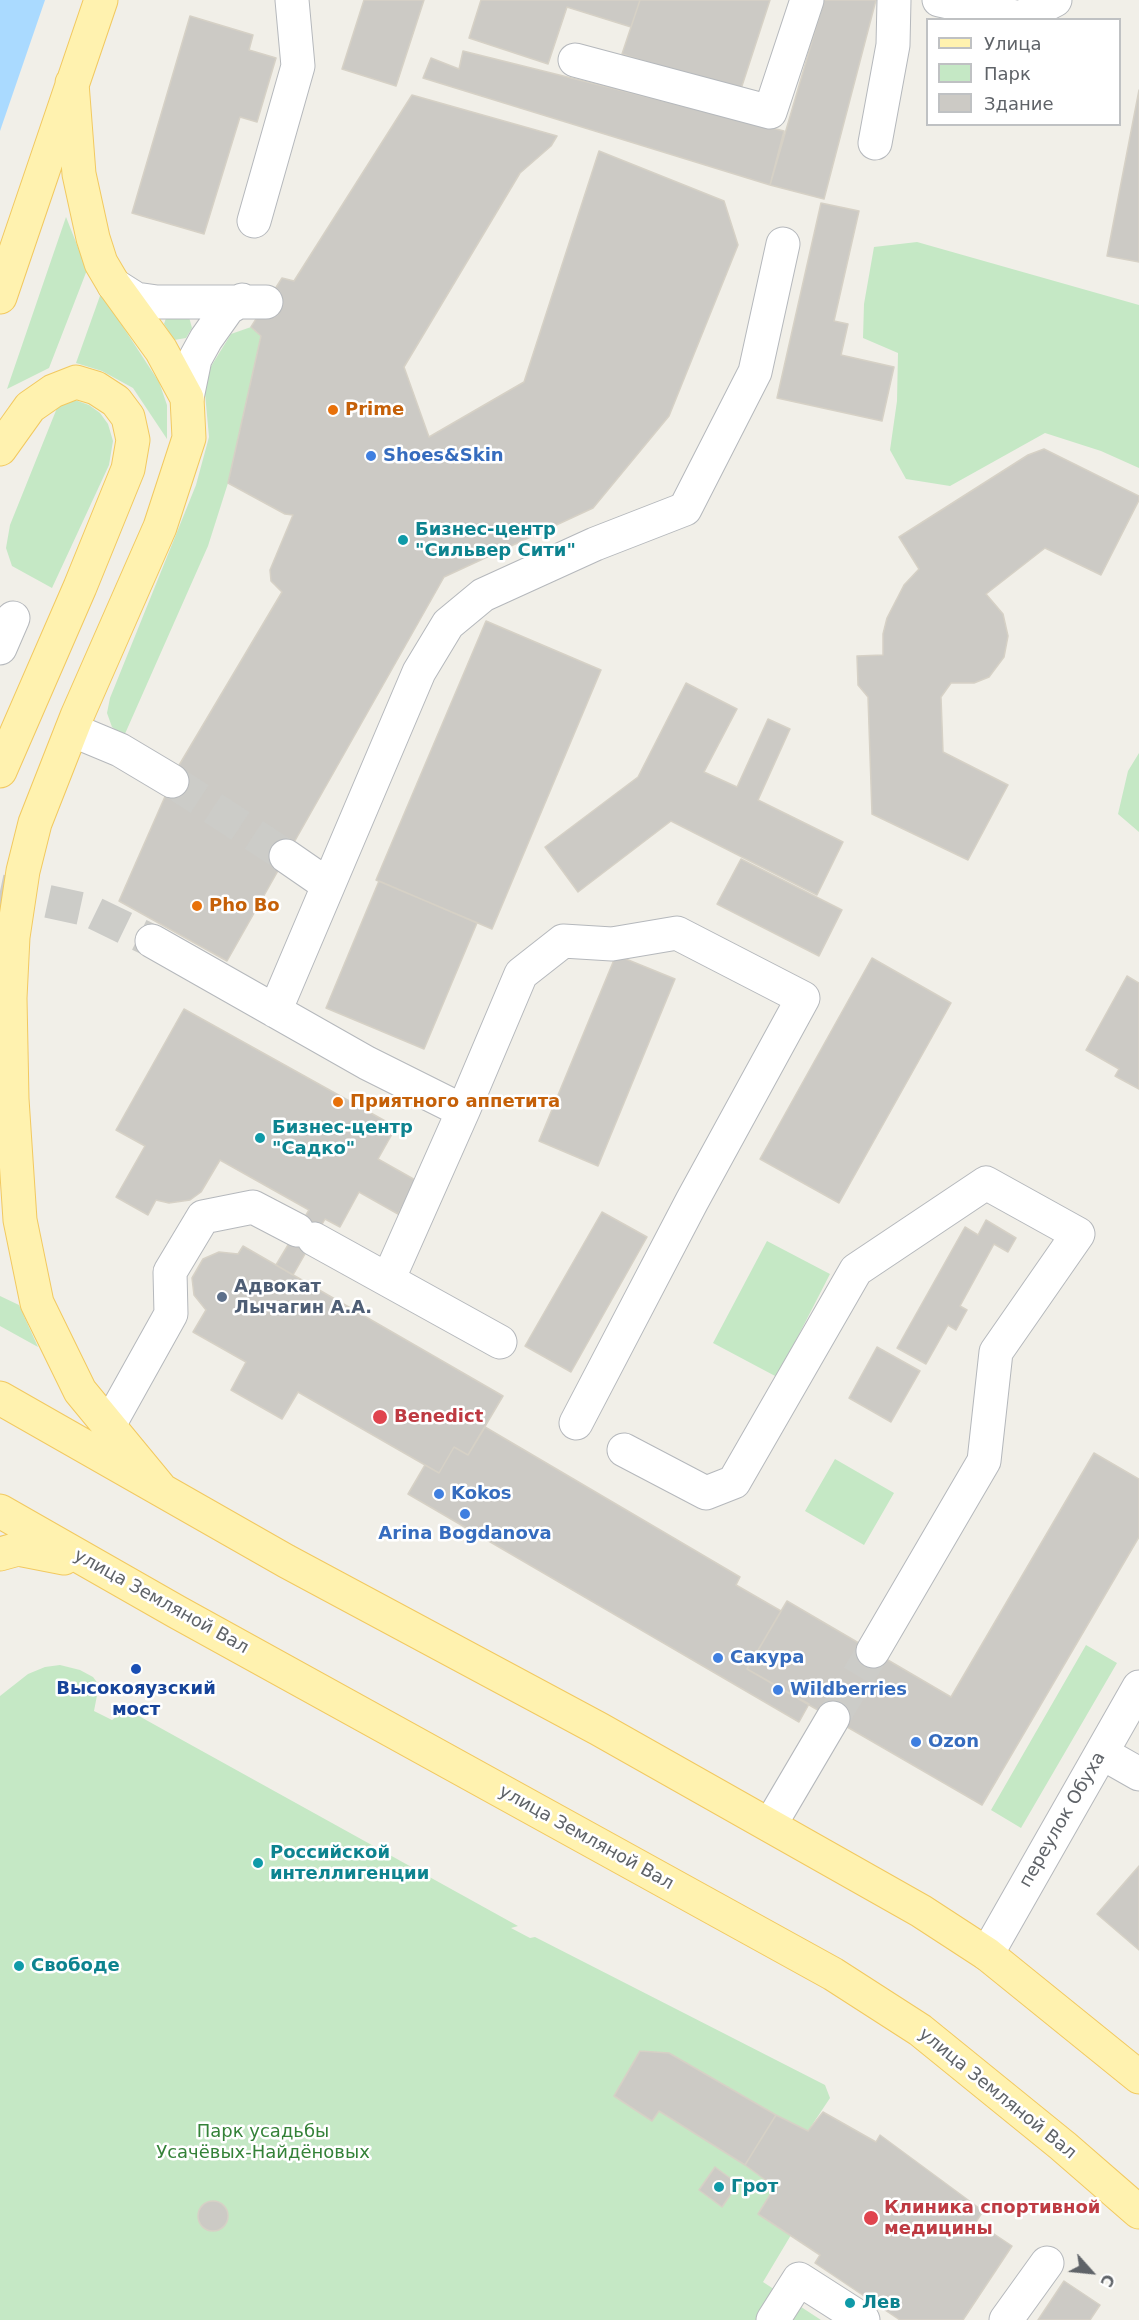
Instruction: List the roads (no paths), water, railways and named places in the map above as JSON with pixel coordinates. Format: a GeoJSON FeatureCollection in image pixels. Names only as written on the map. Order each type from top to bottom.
{"type":"FeatureCollection","features":[{"type":"Feature","properties":{"kind":"main road"},"geometry":{"type":"LineString","coordinates":[[0,297],[101,0]]}},
{"type":"Feature","properties":{"kind":"main road"},"geometry":{"type":"LineString","coordinates":[[72,83],[79,174],[93,238],[101,262],[114,285],[161,350],[187,398],[189,438],[177,480],[35,823],[23,871],[13,937],[10,988],[12,1099],[20,1220],[37,1303],[80,1391],[160,1488]]}},
{"type":"Feature","properties":{"kind":"main road"},"geometry":{"type":"LineString","coordinates":[[0,449],[30,407],[53,391],[76,382],[96,388],[116,401],[128,417],[133,440],[128,469],[0,771]]}},
{"type":"Feature","properties":{"kind":"main road"},"geometry":{"type":"LineString","coordinates":[[0,1398],[286,1561],[599,1729],[921,1911],[987,1954],[1139,2077]]}},
{"type":"Feature","properties":{"kind":"main road","name":"улица Земляной Вал"},"geometry":{"type":"LineString","coordinates":[[0,1511],[98,1568],[833,1974],[929,2037],[1063,2145],[1139,2212]]}},
{"type":"Feature","properties":{"kind":"main road"},"geometry":{"type":"LineString","coordinates":[[0,1554],[18,1550],[47,1553],[98,1568]]}},
{"type":"Feature","properties":{"kind":"street"},"geometry":{"type":"LineString","coordinates":[[254,221],[298,66],[292,0]]}},
{"type":"Feature","properties":{"kind":"street"},"geometry":{"type":"LineString","coordinates":[[575,60],[770,112],[807,0]]}},
{"type":"Feature","properties":{"kind":"street"},"geometry":{"type":"LineString","coordinates":[[875,143],[893,45],[895,0]]}},
{"type":"Feature","properties":{"kind":"street"},"geometry":{"type":"LineString","coordinates":[[939,0],[1020,18],[1055,0]]}},
{"type":"Feature","properties":{"kind":"street"},"geometry":{"type":"LineString","coordinates":[[275,1011],[419,672],[448,624],[483,595],[595,544],[685,509],[755,372],[783,244]]}},
{"type":"Feature","properties":{"kind":"street"},"geometry":{"type":"LineString","coordinates":[[114,285],[136,298],[157,302],[254,301],[228,308],[206,339],[195,359],[187,398]]}},
{"type":"Feature","properties":{"kind":"street"},"geometry":{"type":"LineString","coordinates":[[0,648],[13,618]]}},
{"type":"Feature","properties":{"kind":"street"},"geometry":{"type":"LineString","coordinates":[[72,730],[120,750],[172,781]]}},
{"type":"Feature","properties":{"kind":"street"},"geometry":{"type":"LineString","coordinates":[[286,856],[328,885]]}},
{"type":"Feature","properties":{"kind":"street"},"geometry":{"type":"LineString","coordinates":[[388,1280],[521,974],[563,941],[612,944],[677,933],[803,998],[692,1201],[576,1424]]}},
{"type":"Feature","properties":{"kind":"street"},"geometry":{"type":"LineString","coordinates":[[153,941],[367,1063],[463,1111]]}},
{"type":"Feature","properties":{"kind":"street"},"geometry":{"type":"LineString","coordinates":[[624,1450],[706,1493],[734,1482],[856,1270],[986,1183],[1078,1234],[996,1352],[984,1461],[873,1651]]}},
{"type":"Feature","properties":{"kind":"street"},"geometry":{"type":"LineString","coordinates":[[108,1427],[171,1314],[170,1272],[203,1217],[253,1207],[500,1342]]}},
{"type":"Feature","properties":{"kind":"street","name":"переулок Обуха"},"geometry":{"type":"LineString","coordinates":[[987,1954],[1139,1687]]}},
{"type":"Feature","properties":{"kind":"street"},"geometry":{"type":"LineString","coordinates":[[770,1825],[833,1718]]}},
{"type":"Feature","properties":{"kind":"street"},"geometry":{"type":"LineString","coordinates":[[1102,1753],[1139,1774]]}},
{"type":"Feature","properties":{"kind":"street"},"geometry":{"type":"LineString","coordinates":[[1006,2320],[1047,2263]]}},
{"type":"Feature","properties":{"kind":"street"},"geometry":{"type":"LineString","coordinates":[[773,2320],[799,2279],[863,2320]]}},
{"type":"Feature","properties":{"kind":"water"},"geometry":{"type":"Polygon","coordinates":[[[0,0],[45,0],[0,131],[0,0]]]}},
{"type":"Feature","properties":{"kind":"tunnel"},"geometry":{"type":"LineString","coordinates":[[172,781],[286,856]]}},
{"type":"Feature","properties":{"kind":"tunnel"},"geometry":{"type":"LineString","coordinates":[[0,891],[88,910],[152,941]]}},
{"type":"Feature","properties":{"kind":"tunnel"},"geometry":{"type":"LineString","coordinates":[[833,1718],[873,1651]]}},
{"type":"Feature","properties":{"kind":"place","name":"Prime"},"geometry":{"type":"Point","coordinates":[333,410]}},
{"type":"Feature","properties":{"kind":"place","name":"Shoes&Skin"},"geometry":{"type":"Point","coordinates":[371,456]}},
{"type":"Feature","properties":{"kind":"place","name":"Бизнес-центр \"Сильвер Сити\""},"geometry":{"type":"Point","coordinates":[403,540]}},
{"type":"Feature","properties":{"kind":"place","name":"Pho Bo"},"geometry":{"type":"Point","coordinates":[197,906]}},
{"type":"Feature","properties":{"kind":"place","name":"Приятного аппетита"},"geometry":{"type":"Point","coordinates":[338,1102]}},
{"type":"Feature","properties":{"kind":"place","name":"Бизнес-центр \"Садко\""},"geometry":{"type":"Point","coordinates":[260,1138]}},
{"type":"Feature","properties":{"kind":"place","name":"Адвокат Лычагин А.А."},"geometry":{"type":"Point","coordinates":[222,1297]}},
{"type":"Feature","properties":{"kind":"place","name":"Benedict"},"geometry":{"type":"Point","coordinates":[380,1417]}},
{"type":"Feature","properties":{"kind":"place","name":"Kokos"},"geometry":{"type":"Point","coordinates":[439,1494]}},
{"type":"Feature","properties":{"kind":"place","name":"Arina Bogdanova"},"geometry":{"type":"Point","coordinates":[465,1514]}},
{"type":"Feature","properties":{"kind":"place","name":"Сакура"},"geometry":{"type":"Point","coordinates":[718,1658]}},
{"type":"Feature","properties":{"kind":"place","name":"Высокояузский мост"},"geometry":{"type":"Point","coordinates":[136,1669]}},
{"type":"Feature","properties":{"kind":"place","name":"Wildberries"},"geometry":{"type":"Point","coordinates":[778,1690]}},
{"type":"Feature","properties":{"kind":"place","name":"Ozon"},"geometry":{"type":"Point","coordinates":[916,1742]}},
{"type":"Feature","properties":{"kind":"place","name":"Российской интеллигенции"},"geometry":{"type":"Point","coordinates":[258,1863]}},
{"type":"Feature","properties":{"kind":"place","name":"Свободе"},"geometry":{"type":"Point","coordinates":[19,1966]}},
{"type":"Feature","properties":{"kind":"place","name":"Грот"},"geometry":{"type":"Point","coordinates":[719,2187]}},
{"type":"Feature","properties":{"kind":"place","name":"Клиника спортивной медицины"},"geometry":{"type":"Point","coordinates":[871,2218]}},
{"type":"Feature","properties":{"kind":"place","name":"Лев"},"geometry":{"type":"Point","coordinates":[850,2303]}},
{"type":"Feature","properties":{"kind":"park label","name":"Парк усадьбы Усачёвых-Найдёновых"},"geometry":{"type":"Point","coordinates":[263,2142]}}]}
